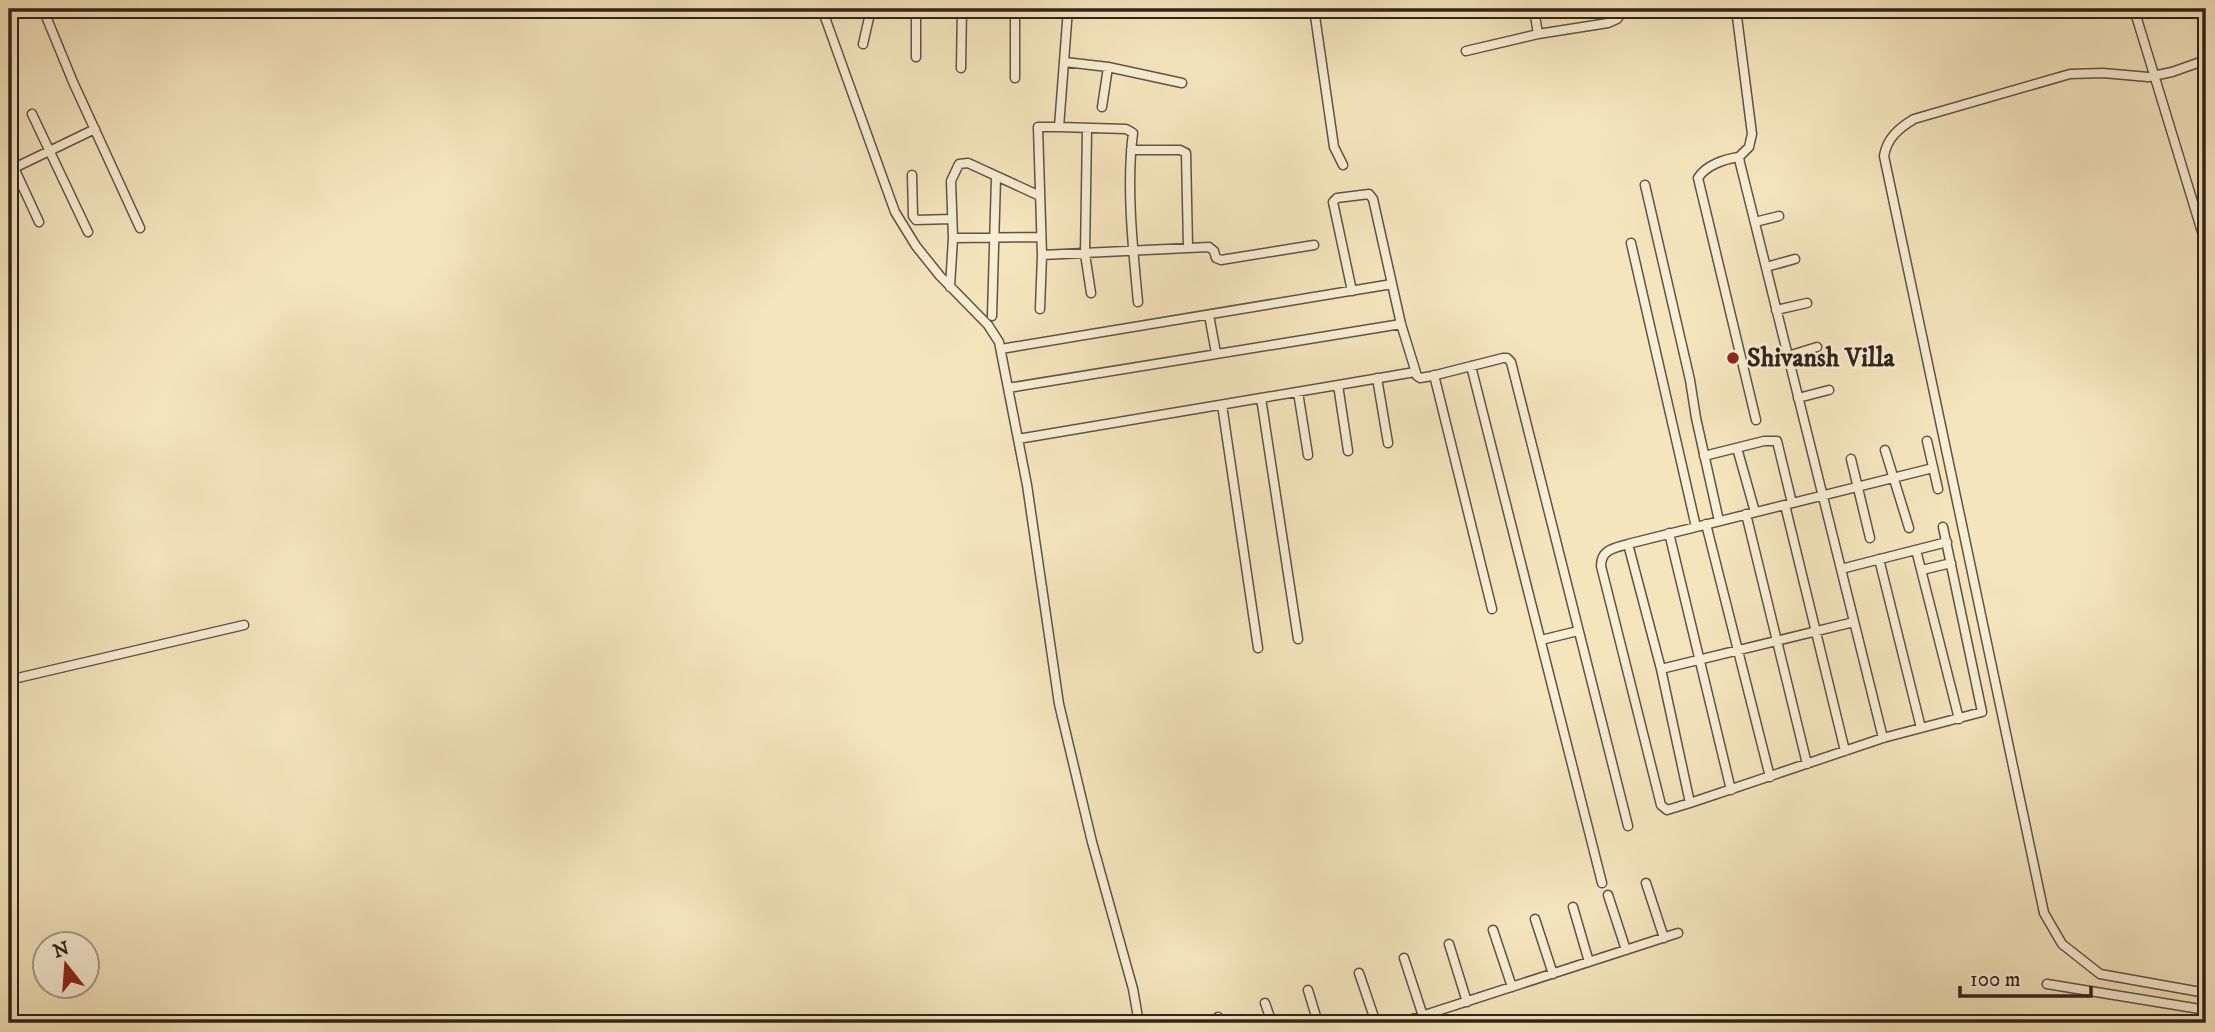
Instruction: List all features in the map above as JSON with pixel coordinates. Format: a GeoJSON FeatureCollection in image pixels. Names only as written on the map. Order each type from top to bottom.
{"type":"FeatureCollection","features":[{"type":"Feature","properties":{"kind":"street"},"geometry":{"type":"LineString","coordinates":[[44,9],[140,228]]}},
{"type":"Feature","properties":{"kind":"street"},"geometry":{"type":"LineString","coordinates":[[822,9],[888,198],[916,246],[996,336],[1038,552],[1059,704],[1092,842],[1132,982],[1139,1023]]}},
{"type":"Feature","properties":{"kind":"street"},"geometry":{"type":"LineString","coordinates":[[863,44],[870,9]]}},
{"type":"Feature","properties":{"kind":"street"},"geometry":{"type":"LineString","coordinates":[[916,9],[916,57]]}},
{"type":"Feature","properties":{"kind":"street"},"geometry":{"type":"LineString","coordinates":[[961,68],[962,9]]}},
{"type":"Feature","properties":{"kind":"street"},"geometry":{"type":"LineString","coordinates":[[1015,9],[1015,78]]}},
{"type":"Feature","properties":{"kind":"street"},"geometry":{"type":"LineString","coordinates":[[1059,127],[1068,9]]}},
{"type":"Feature","properties":{"kind":"street"},"geometry":{"type":"LineString","coordinates":[[1314,9],[1334,147],[1343,165]]}},
{"type":"Feature","properties":{"kind":"street"},"geometry":{"type":"LineString","coordinates":[[1534,9],[1538,34]]}},
{"type":"Feature","properties":{"kind":"street"},"geometry":{"type":"LineString","coordinates":[[1736,9],[1752,134],[1749,147],[1740,157],[1724,160],[1704,171],[1698,178],[1756,420]]}},
{"type":"Feature","properties":{"kind":"street"},"geometry":{"type":"LineString","coordinates":[[2134,9],[2206,245]]}},
{"type":"Feature","properties":{"kind":"street"},"geometry":{"type":"LineString","coordinates":[[1466,51],[1538,34],[1608,23],[1620,15]]}},
{"type":"Feature","properties":{"kind":"street"},"geometry":{"type":"LineString","coordinates":[[2206,60],[2156,76],[2139,78],[2104,73],[2070,74],[1914,119],[1888,142],[1884,156],[2044,913],[2062,944],[2101,974],[2206,993]]}},
{"type":"Feature","properties":{"kind":"street"},"geometry":{"type":"LineString","coordinates":[[1065,62],[1108,67],[1182,83]]}},
{"type":"Feature","properties":{"kind":"street"},"geometry":{"type":"LineString","coordinates":[[1102,107],[1108,67]]}},
{"type":"Feature","properties":{"kind":"street"},"geometry":{"type":"LineString","coordinates":[[32,114],[88,232]]}},
{"type":"Feature","properties":{"kind":"street"},"geometry":{"type":"LineString","coordinates":[[1040,309],[1042,255],[1038,127],[1131,130],[1133,251],[1138,302]]}},
{"type":"Feature","properties":{"kind":"street"},"geometry":{"type":"LineString","coordinates":[[14,168],[95,129]]}},
{"type":"Feature","properties":{"kind":"street"},"geometry":{"type":"LineString","coordinates":[[1087,129],[1085,254],[1091,293]]}},
{"type":"Feature","properties":{"kind":"street"},"geometry":{"type":"LineString","coordinates":[[1131,150],[1180,150],[1186,153],[1188,247]]}},
{"type":"Feature","properties":{"kind":"street"},"geometry":{"type":"LineString","coordinates":[[9,157],[39,222]]}},
{"type":"Feature","properties":{"kind":"street"},"geometry":{"type":"LineString","coordinates":[[1740,157],[1883,737]]}},
{"type":"Feature","properties":{"kind":"street"},"geometry":{"type":"LineString","coordinates":[[950,287],[953,238],[951,181],[959,164],[968,163],[1040,196]]}},
{"type":"Feature","properties":{"kind":"street"},"geometry":{"type":"LineString","coordinates":[[912,175],[913,216],[916,220],[951,219]]}},
{"type":"Feature","properties":{"kind":"street"},"geometry":{"type":"LineString","coordinates":[[992,316],[996,178]]}},
{"type":"Feature","properties":{"kind":"street"},"geometry":{"type":"LineString","coordinates":[[1645,185],[1719,521]]}},
{"type":"Feature","properties":{"kind":"street"},"geometry":{"type":"LineString","coordinates":[[1352,291],[1333,202],[1337,198],[1372,196],[1401,324],[1415,372],[1420,378],[1503,358],[1511,362],[1628,826]]}},
{"type":"Feature","properties":{"kind":"street"},"geometry":{"type":"LineString","coordinates":[[1755,222],[1779,216]]}},
{"type":"Feature","properties":{"kind":"street"},"geometry":{"type":"LineString","coordinates":[[953,238],[1041,237]]}},
{"type":"Feature","properties":{"kind":"street"},"geometry":{"type":"LineString","coordinates":[[1631,243],[1696,527]]}},
{"type":"Feature","properties":{"kind":"street"},"geometry":{"type":"LineString","coordinates":[[1042,255],[1209,247],[1216,258],[1221,260],[1314,245]]}},
{"type":"Feature","properties":{"kind":"street"},"geometry":{"type":"LineString","coordinates":[[1766,267],[1796,259]]}},
{"type":"Feature","properties":{"kind":"street"},"geometry":{"type":"LineString","coordinates":[[1000,349],[1392,284]]}},
{"type":"Feature","properties":{"kind":"street"},"geometry":{"type":"LineString","coordinates":[[1776,310],[1807,303]]}},
{"type":"Feature","properties":{"kind":"street"},"geometry":{"type":"LineString","coordinates":[[1209,315],[1216,353]]}},
{"type":"Feature","properties":{"kind":"street"},"geometry":{"type":"LineString","coordinates":[[1008,388],[1401,324]]}},
{"type":"Feature","properties":{"kind":"street"},"geometry":{"type":"LineString","coordinates":[[1788,356],[1817,347]]}},
{"type":"Feature","properties":{"kind":"street"},"geometry":{"type":"LineString","coordinates":[[1471,366],[1602,883]]}},
{"type":"Feature","properties":{"kind":"street"},"geometry":{"type":"LineString","coordinates":[[1018,439],[1415,372]]}},
{"type":"Feature","properties":{"kind":"street"},"geometry":{"type":"LineString","coordinates":[[1434,375],[1492,608]]}},
{"type":"Feature","properties":{"kind":"street"},"geometry":{"type":"LineString","coordinates":[[1377,379],[1388,443]]}},
{"type":"Feature","properties":{"kind":"street"},"geometry":{"type":"LineString","coordinates":[[1338,385],[1348,451]]}},
{"type":"Feature","properties":{"kind":"street"},"geometry":{"type":"LineString","coordinates":[[1798,398],[1829,390]]}},
{"type":"Feature","properties":{"kind":"street"},"geometry":{"type":"LineString","coordinates":[[1298,392],[1308,455]]}},
{"type":"Feature","properties":{"kind":"street"},"geometry":{"type":"LineString","coordinates":[[1261,398],[1298,639]]}},
{"type":"Feature","properties":{"kind":"street"},"geometry":{"type":"LineString","coordinates":[[1222,405],[1258,648]]}},
{"type":"Feature","properties":{"kind":"street"},"geometry":{"type":"LineString","coordinates":[[1704,456],[1764,441],[1777,441],[1815,631],[1845,751]]}},
{"type":"Feature","properties":{"kind":"street"},"geometry":{"type":"LineString","coordinates":[[1927,441],[1938,489]]}},
{"type":"Feature","properties":{"kind":"street"},"geometry":{"type":"LineString","coordinates":[[1737,448],[1755,512]]}},
{"type":"Feature","properties":{"kind":"street"},"geometry":{"type":"LineString","coordinates":[[1885,450],[1909,528]]}},
{"type":"Feature","properties":{"kind":"street"},"geometry":{"type":"LineString","coordinates":[[1851,459],[1870,538]]}},
{"type":"Feature","properties":{"kind":"street"},"geometry":{"type":"LineString","coordinates":[[1933,468],[1669,533],[1605,553],[1601,558],[1601,566],[1661,805],[1667,810],[1883,737],[1979,714],[1983,709],[1944,527]]}},
{"type":"Feature","properties":{"kind":"street"},"geometry":{"type":"LineString","coordinates":[[1746,514],[1807,764]]}},
{"type":"Feature","properties":{"kind":"street"},"geometry":{"type":"LineString","coordinates":[[1706,524],[1770,777]]}},
{"type":"Feature","properties":{"kind":"street"},"geometry":{"type":"LineString","coordinates":[[1669,533],[1731,790]]}},
{"type":"Feature","properties":{"kind":"street"},"geometry":{"type":"LineString","coordinates":[[1841,569],[1947,542]]}},
{"type":"Feature","properties":{"kind":"street"},"geometry":{"type":"LineString","coordinates":[[1628,544],[1661,669],[1690,803]]}},
{"type":"Feature","properties":{"kind":"street"},"geometry":{"type":"LineString","coordinates":[[1916,550],[1959,719]]}},
{"type":"Feature","properties":{"kind":"street"},"geometry":{"type":"LineString","coordinates":[[1879,559],[1921,728]]}},
{"type":"Feature","properties":{"kind":"street"},"geometry":{"type":"LineString","coordinates":[[1922,570],[1951,563]]}},
{"type":"Feature","properties":{"kind":"street"},"geometry":{"type":"LineString","coordinates":[[1661,669],[1854,622]]}},
{"type":"Feature","properties":{"kind":"street"},"geometry":{"type":"LineString","coordinates":[[9,680],[244,625]]}},
{"type":"Feature","properties":{"kind":"street"},"geometry":{"type":"LineString","coordinates":[[1541,640],[1578,631]]}},
{"type":"Feature","properties":{"kind":"street"},"geometry":{"type":"LineString","coordinates":[[1646,883],[1664,938]]}},
{"type":"Feature","properties":{"kind":"street"},"geometry":{"type":"LineString","coordinates":[[1608,895],[1626,950]]}},
{"type":"Feature","properties":{"kind":"street"},"geometry":{"type":"LineString","coordinates":[[1573,907],[1589,962]]}},
{"type":"Feature","properties":{"kind":"street"},"geometry":{"type":"LineString","coordinates":[[1535,919],[1553,974]]}},
{"type":"Feature","properties":{"kind":"street"},"geometry":{"type":"LineString","coordinates":[[1493,930],[1512,987]]}},
{"type":"Feature","properties":{"kind":"street"},"geometry":{"type":"LineString","coordinates":[[1400,1023],[1678,933]]}},
{"type":"Feature","properties":{"kind":"street"},"geometry":{"type":"LineString","coordinates":[[1449,944],[1467,1002]]}},
{"type":"Feature","properties":{"kind":"street"},"geometry":{"type":"LineString","coordinates":[[1404,958],[1423,1016]]}},
{"type":"Feature","properties":{"kind":"street"},"geometry":{"type":"LineString","coordinates":[[1359,973],[1376,1023]]}},
{"type":"Feature","properties":{"kind":"street"},"geometry":{"type":"LineString","coordinates":[[2048,984],[2206,1010]]}},
{"type":"Feature","properties":{"kind":"street"},"geometry":{"type":"LineString","coordinates":[[1308,990],[1318,1023]]}},
{"type":"Feature","properties":{"kind":"street"},"geometry":{"type":"LineString","coordinates":[[1265,1003],[1272,1023]]}},
{"type":"Feature","properties":{"kind":"place","name":"Shivansh Villa"},"geometry":{"type":"Point","coordinates":[1733,358]}}]}
